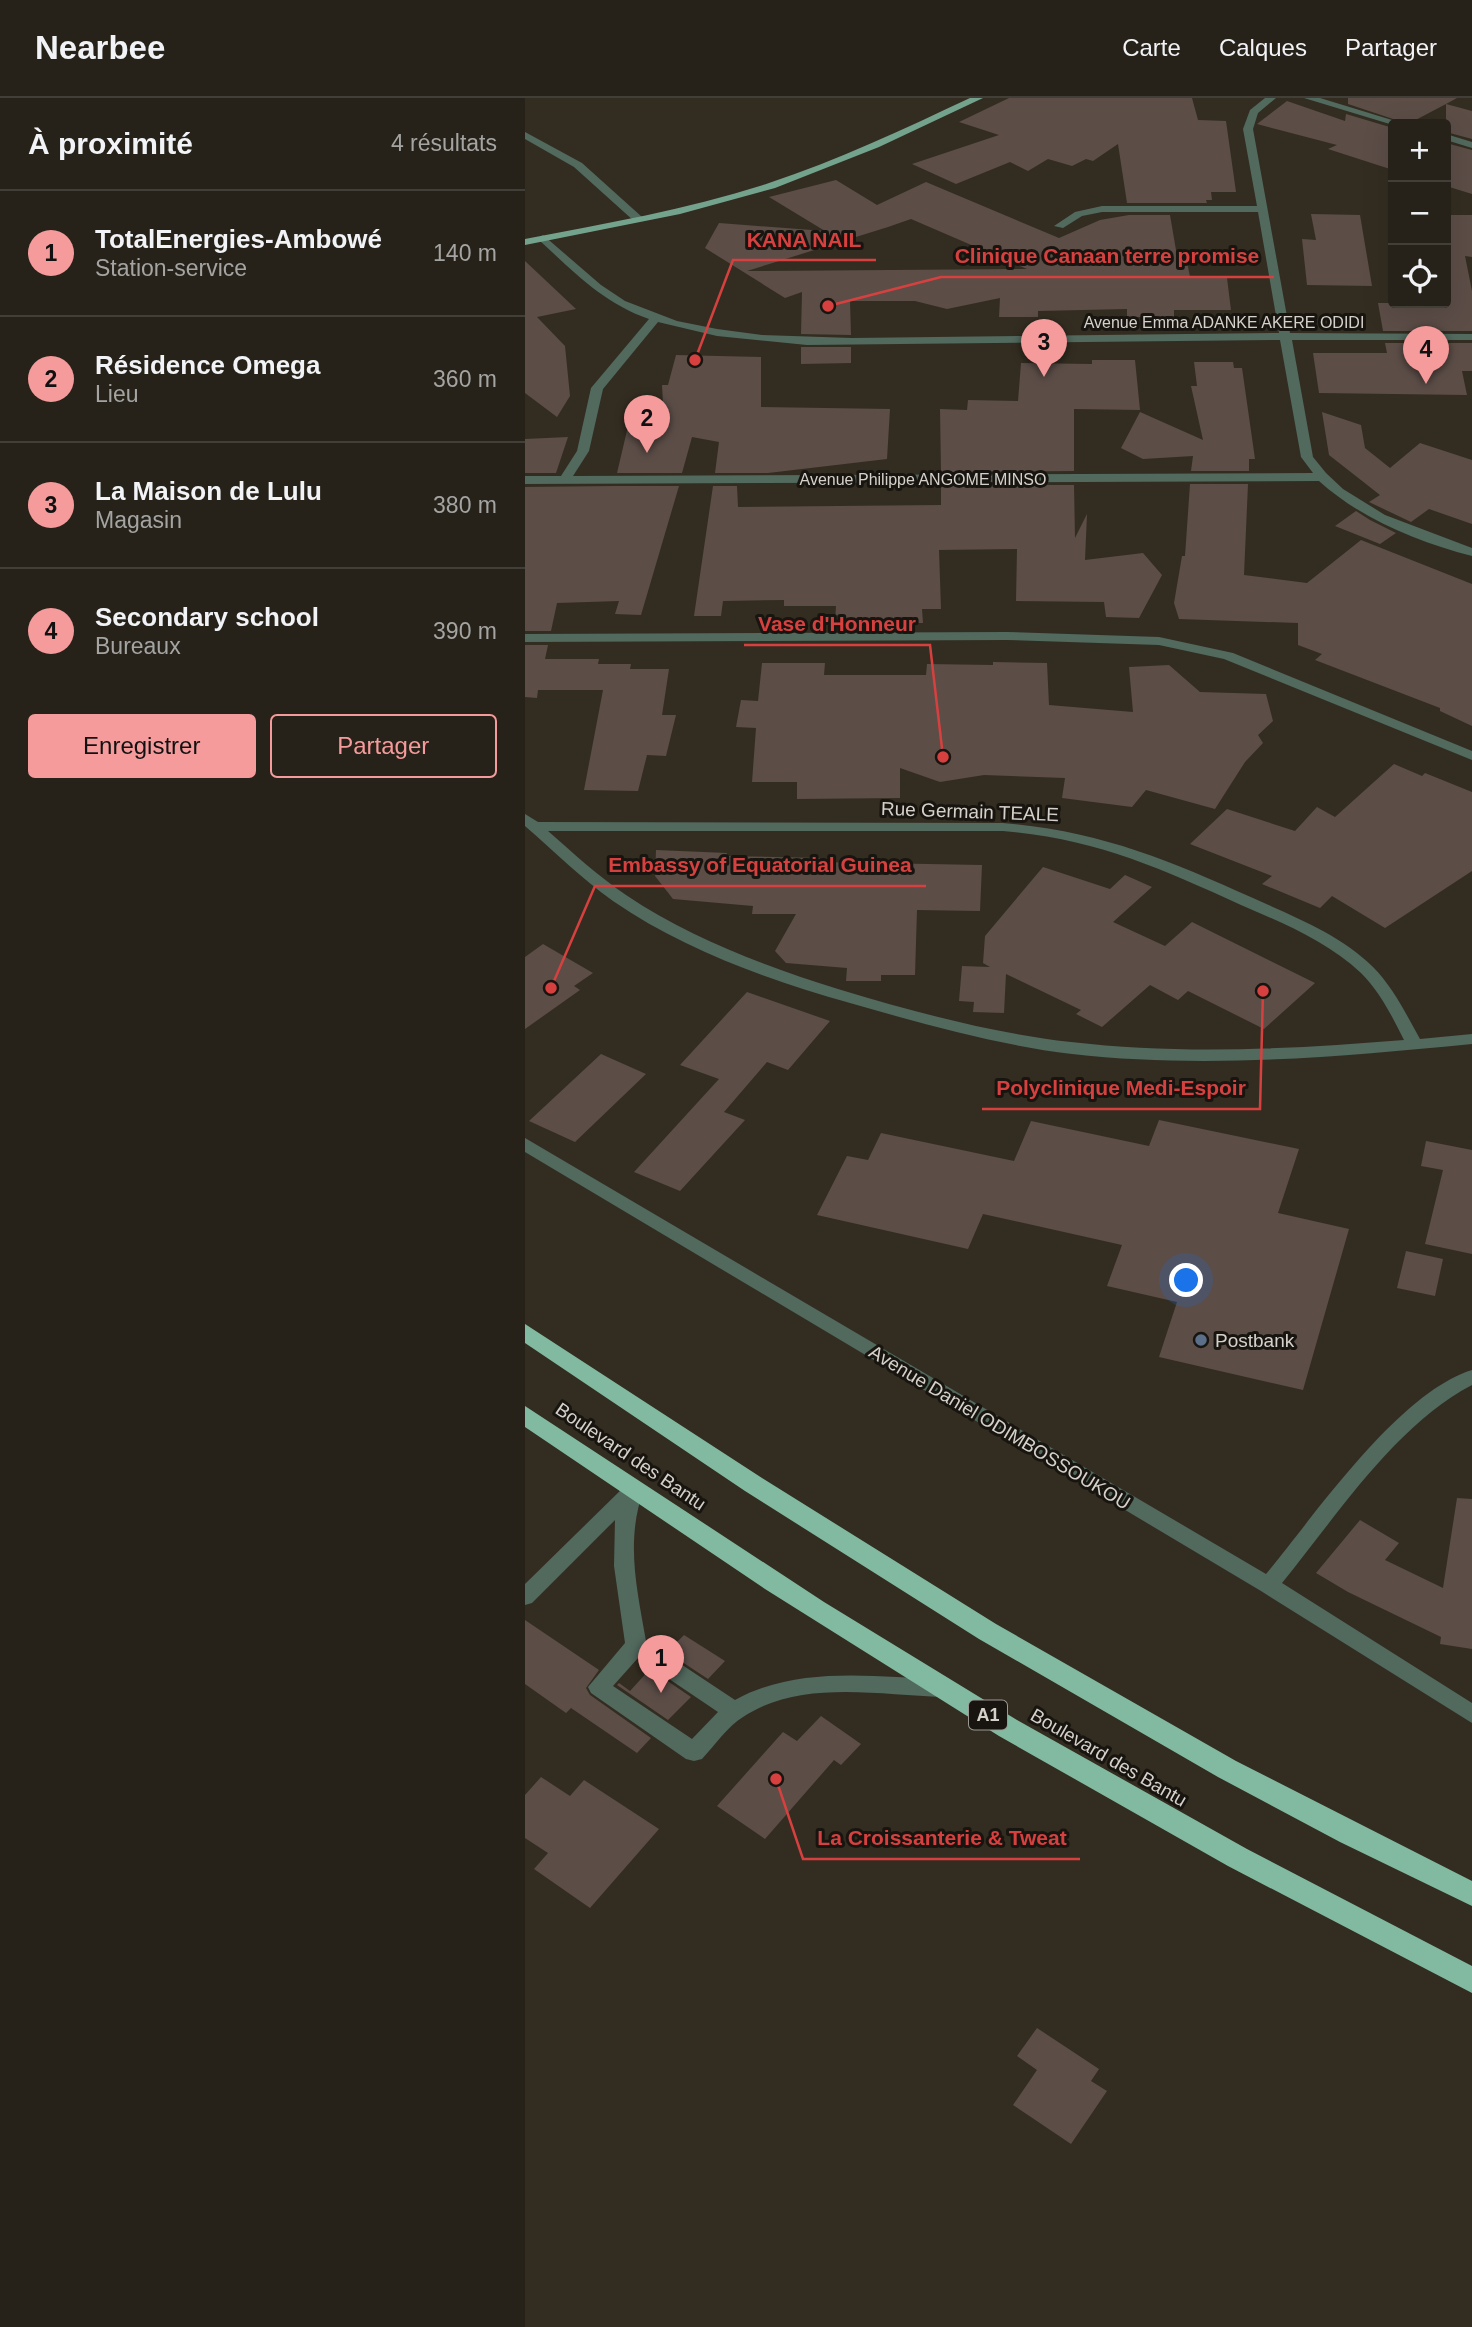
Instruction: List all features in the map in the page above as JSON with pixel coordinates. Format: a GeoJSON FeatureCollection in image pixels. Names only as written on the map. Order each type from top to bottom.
{"type":"FeatureCollection","features":[{"type":"Feature","properties":{"kind":"highway"},"geometry":{"type":"LineString","coordinates":[[525,1332],[868,1557],[961,1614],[1168,1736],[1472,1894]]}},
{"type":"Feature","properties":{"kind":"highway","name":"Boulevard des Bantu"},"geometry":{"type":"LineString","coordinates":[[525,1415],[858,1636],[943,1688],[1221,1851],[1472,1980]]}},
{"type":"Feature","properties":{"kind":"main road"},"geometry":{"type":"LineString","coordinates":[[525,242],[724,200],[797,177],[874,146],[978,98]]}},
{"type":"Feature","properties":{"kind":"street"},"geometry":{"type":"LineString","coordinates":[[1271,98],[1257,108],[1248,123],[1307,457],[1321,477],[1353,503],[1472,552]]}},
{"type":"Feature","properties":{"kind":"street"},"geometry":{"type":"LineString","coordinates":[[1310,98],[1388,121]]}},
{"type":"Feature","properties":{"kind":"street"},"geometry":{"type":"LineString","coordinates":[[525,135],[578,165],[638,219]]}},
{"type":"Feature","properties":{"kind":"street"},"geometry":{"type":"LineString","coordinates":[[1451,139],[1472,145]]}},
{"type":"Feature","properties":{"kind":"street"},"geometry":{"type":"LineString","coordinates":[[1059,226],[1079,214],[1102,209],[1262,209]]}},
{"type":"Feature","properties":{"kind":"street","name":"Avenue Emma ADANKE AKERE ODIDI"},"geometry":{"type":"LineString","coordinates":[[543,238],[613,299],[656,317],[723,334],[772,338],[1472,337]]}},
{"type":"Feature","properties":{"kind":"street"},"geometry":{"type":"LineString","coordinates":[[565,479],[583,451],[597,388],[656,317]]}},
{"type":"Feature","properties":{"kind":"street","name":"Avenue Philippe ANGOME MINSO"},"geometry":{"type":"LineString","coordinates":[[525,480],[1321,477]]}},
{"type":"Feature","properties":{"kind":"street"},"geometry":{"type":"LineString","coordinates":[[525,638],[1007,636],[1159,641],[1228,656],[1472,755]]}},
{"type":"Feature","properties":{"kind":"street"},"geometry":{"type":"LineString","coordinates":[[530,822],[602,886],[636,909],[721,952],[806,984],[941,1023],[1023,1041],[1124,1053],[1212,1056],[1472,1040]]}},
{"type":"Feature","properties":{"kind":"street","name":"Rue Germain TEALE"},"geometry":{"type":"LineString","coordinates":[[530,822],[1003,827],[1080,835],[1146,855],[1315,932],[1366,969],[1382,988],[1415,1045]]}},
{"type":"Feature","properties":{"kind":"street","name":"Avenue Daniel ODIMBOSSOUKOU"},"geometry":{"type":"LineString","coordinates":[[525,1144],[1268,1586],[1472,1714]]}},
{"type":"Feature","properties":{"kind":"street"},"geometry":{"type":"LineString","coordinates":[[1268,1586],[1410,1421],[1442,1392],[1472,1377]]}},
{"type":"Feature","properties":{"kind":"street"},"geometry":{"type":"LineString","coordinates":[[525,1597],[635,1489]]}},
{"type":"Feature","properties":{"kind":"street"},"geometry":{"type":"LineString","coordinates":[[635,1489],[625,1509],[621,1532],[636,1646],[734,1711]]}},
{"type":"Feature","properties":{"kind":"street"},"geometry":{"type":"LineString","coordinates":[[636,1646],[598,1687],[694,1752],[734,1711],[778,1690],[803,1686],[943,1688]]}},
{"type":"Feature","properties":{"kind":"building"},"geometry":{"type":"Polygon","coordinates":[[[1009,98],[1192,98],[1198,120],[1226,121],[1236,192],[1211,192],[1212,200],[1206,200],[1207,203],[1127,203],[1118,144],[1093,161],[1086,159],[1072,166],[1048,159],[1028,171],[1010,162],[956,184],[912,164],[999,135],[959,122],[1009,98]]]}},
{"type":"Feature","properties":{"kind":"building"},"geometry":{"type":"Polygon","coordinates":[[[1348,98],[1457,98],[1417,119],[1393,119],[1348,104],[1348,98]]]}},
{"type":"Feature","properties":{"kind":"building"},"geometry":{"type":"Polygon","coordinates":[[[1287,101],[1345,121],[1346,114],[1388,127],[1388,168],[1328,149],[1337,145],[1257,124],[1287,101]]]}},
{"type":"Feature","properties":{"kind":"building"},"geometry":{"type":"Polygon","coordinates":[[[1446,104],[1472,111],[1472,139],[1451,133],[1451,119],[1446,119],[1446,104]]]}},
{"type":"Feature","properties":{"kind":"building"},"geometry":{"type":"Polygon","coordinates":[[[1451,144],[1472,150],[1472,194],[1451,188],[1451,144]]]}},
{"type":"Feature","properties":{"kind":"building"},"geometry":{"type":"Polygon","coordinates":[[[836,180],[877,205],[926,182],[1059,238],[1100,220],[1129,215],[1170,215],[1177,256],[1186,256],[1190,277],[1227,278],[1231,310],[1174,310],[1174,317],[1127,317],[1127,309],[1038,311],[1038,317],[999,317],[1000,298],[947,309],[915,301],[850,301],[851,335],[801,334],[802,292],[785,298],[705,248],[719,223],[825,231],[769,197],[836,180]],[[911,219],[747,271],[1027,269],[911,219]]]}},
{"type":"Feature","properties":{"kind":"building"},"geometry":{"type":"Polygon","coordinates":[[[1311,214],[1360,215],[1372,286],[1307,285],[1302,239],[1316,240],[1311,214]]]}},
{"type":"Feature","properties":{"kind":"building"},"geometry":{"type":"Polygon","coordinates":[[[1451,215],[1472,215],[1472,257],[1465,256],[1472,291],[1472,331],[1383,331],[1378,303],[1388,303],[1388,308],[1451,308],[1451,215]]]}},
{"type":"Feature","properties":{"kind":"building"},"geometry":{"type":"Polygon","coordinates":[[[525,261],[576,309],[537,317],[565,346],[570,396],[557,417],[525,393],[525,261]]]}},
{"type":"Feature","properties":{"kind":"building"},"geometry":{"type":"Polygon","coordinates":[[[1385,343],[1472,343],[1472,371],[1462,371],[1467,395],[1319,393],[1313,353],[1387,353],[1385,343]]]}},
{"type":"Feature","properties":{"kind":"building"},"geometry":{"type":"Polygon","coordinates":[[[801,347],[851,347],[851,363],[801,364],[801,347]]]}},
{"type":"Feature","properties":{"kind":"building"},"geometry":{"type":"Polygon","coordinates":[[[676,355],[761,357],[761,407],[890,409],[887,459],[768,473],[715,473],[719,442],[692,437],[682,473],[617,473],[629,422],[664,423],[662,385],[668,385],[676,355]]]}},
{"type":"Feature","properties":{"kind":"building"},"geometry":{"type":"Polygon","coordinates":[[[1092,360],[1135,360],[1140,410],[1074,409],[1074,471],[941,472],[940,409],[967,410],[968,400],[1018,401],[1021,363],[1092,364],[1092,360]]]}},
{"type":"Feature","properties":{"kind":"building"},"geometry":{"type":"Polygon","coordinates":[[[1194,362],[1233,362],[1234,368],[1242,368],[1255,459],[1249,459],[1249,471],[1191,471],[1193,456],[1143,459],[1121,448],[1140,412],[1203,440],[1191,386],[1197,386],[1194,362]]]}},
{"type":"Feature","properties":{"kind":"building"},"geometry":{"type":"Polygon","coordinates":[[[1322,412],[1361,425],[1365,448],[1390,468],[1420,443],[1472,460],[1472,524],[1429,509],[1411,522],[1369,502],[1380,495],[1329,455],[1322,412]]]}},
{"type":"Feature","properties":{"kind":"building"},"geometry":{"type":"Polygon","coordinates":[[[568,437],[556,473],[525,473],[525,439],[568,437]]]}},
{"type":"Feature","properties":{"kind":"building"},"geometry":{"type":"Polygon","coordinates":[[[1190,484],[1248,484],[1244,575],[1307,583],[1361,540],[1472,584],[1472,726],[1440,711],[1440,708],[1315,660],[1322,654],[1298,645],[1298,623],[1179,619],[1174,603],[1182,556],[1185,556],[1190,484]]]}},
{"type":"Feature","properties":{"kind":"building"},"geometry":{"type":"Polygon","coordinates":[[[941,485],[1074,485],[1075,538],[1087,514],[1085,560],[1143,553],[1162,575],[1139,618],[1106,617],[1104,602],[1016,601],[1017,549],[939,550],[941,609],[922,609],[923,623],[835,622],[836,606],[784,606],[784,600],[723,601],[721,616],[694,616],[713,486],[737,486],[738,507],[941,505],[941,485]]]}},
{"type":"Feature","properties":{"kind":"building"},"geometry":{"type":"Polygon","coordinates":[[[679,486],[641,615],[615,614],[619,601],[557,603],[551,631],[525,631],[525,487],[679,486]]]}},
{"type":"Feature","properties":{"kind":"building"},"geometry":{"type":"Polygon","coordinates":[[[1356,511],[1396,533],[1380,544],[1335,526],[1356,511]]]}},
{"type":"Feature","properties":{"kind":"building"},"geometry":{"type":"Polygon","coordinates":[[[525,645],[548,645],[545,659],[599,659],[598,664],[631,664],[630,669],[669,669],[662,715],[676,715],[666,756],[647,755],[638,791],[584,790],[603,690],[538,690],[537,698],[525,697],[525,645]]]}},
{"type":"Feature","properties":{"kind":"building"},"geometry":{"type":"Polygon","coordinates":[[[993,662],[1047,663],[1049,705],[1133,712],[1129,667],[1169,665],[1200,692],[1266,694],[1273,721],[1258,735],[1263,743],[1245,762],[1215,809],[1146,790],[1132,807],[1062,798],[1065,778],[984,775],[940,782],[900,768],[900,798],[797,799],[797,782],[752,782],[756,728],[736,727],[741,700],[758,701],[762,663],[825,663],[824,675],[926,675],[927,664],[993,665],[993,662]]]}},
{"type":"Feature","properties":{"kind":"building"},"geometry":{"type":"Polygon","coordinates":[[[1394,764],[1472,792],[1472,871],[1385,928],[1332,896],[1320,908],[1262,884],[1272,876],[1190,844],[1227,809],[1295,831],[1317,807],[1335,817],[1394,764]]]}},
{"type":"Feature","properties":{"kind":"building"},"geometry":{"type":"Polygon","coordinates":[[[656,850],[727,853],[726,856],[820,858],[820,862],[982,865],[980,911],[917,910],[915,975],[881,975],[881,981],[846,981],[847,968],[786,963],[775,951],[796,914],[752,914],[753,906],[673,899],[655,876],[656,850]]]}},
{"type":"Feature","properties":{"kind":"building"},"geometry":{"type":"Polygon","coordinates":[[[1043,867],[1110,889],[1125,875],[1152,887],[1113,922],[1165,946],[1192,922],[1315,983],[1264,1029],[1188,991],[1178,1000],[1150,985],[1102,1027],[1076,1014],[1081,1010],[1006,974],[1004,1013],[973,1012],[974,1002],[959,1001],[962,966],[990,967],[983,963],[985,936],[1043,867]]]}},
{"type":"Feature","properties":{"kind":"building"},"geometry":{"type":"Polygon","coordinates":[[[543,944],[593,973],[574,986],[580,990],[525,1029],[525,957],[543,944]]]}},
{"type":"Feature","properties":{"kind":"building"},"geometry":{"type":"Polygon","coordinates":[[[747,992],[830,1021],[788,1070],[767,1062],[724,1112],[745,1120],[680,1191],[634,1172],[719,1079],[680,1065],[747,992]]]}},
{"type":"Feature","properties":{"kind":"building"},"geometry":{"type":"Polygon","coordinates":[[[601,1054],[646,1074],[575,1142],[529,1121],[601,1054]]]}},
{"type":"Feature","properties":{"kind":"building"},"geometry":{"type":"Polygon","coordinates":[[[1159,1120],[1299,1149],[1278,1213],[1349,1229],[1303,1390],[1159,1357],[1177,1302],[1107,1286],[1122,1245],[983,1214],[968,1249],[817,1215],[847,1156],[868,1160],[881,1133],[1014,1161],[1031,1121],[1149,1146],[1159,1120]]]}},
{"type":"Feature","properties":{"kind":"building"},"geometry":{"type":"Polygon","coordinates":[[[1426,1141],[1472,1150],[1472,1254],[1425,1244],[1443,1170],[1421,1166],[1426,1141]]]}},
{"type":"Feature","properties":{"kind":"building"},"geometry":{"type":"Polygon","coordinates":[[[1406,1251],[1443,1259],[1435,1296],[1397,1288],[1406,1251]]]}},
{"type":"Feature","properties":{"kind":"building"},"geometry":{"type":"Polygon","coordinates":[[[1457,1498],[1472,1499],[1472,1649],[1440,1644],[1441,1637],[1348,1592],[1316,1573],[1360,1520],[1399,1543],[1385,1560],[1443,1588],[1457,1498]]]}},
{"type":"Feature","properties":{"kind":"building"},"geometry":{"type":"Polygon","coordinates":[[[525,1620],[599,1670],[586,1688],[590,1695],[651,1738],[637,1753],[571,1708],[566,1713],[525,1684],[525,1620]]]}},
{"type":"Feature","properties":{"kind":"building"},"geometry":{"type":"Polygon","coordinates":[[[684,1635],[725,1661],[708,1679],[667,1652],[684,1635]]]}},
{"type":"Feature","properties":{"kind":"building"},"geometry":{"type":"Polygon","coordinates":[[[650,1669],[691,1697],[668,1720],[617,1685],[619,1683],[630,1691],[650,1669]]]}},
{"type":"Feature","properties":{"kind":"building"},"geometry":{"type":"Polygon","coordinates":[[[821,1716],[861,1744],[841,1765],[834,1760],[765,1839],[717,1806],[783,1732],[797,1741],[821,1716]]]}},
{"type":"Feature","properties":{"kind":"building"},"geometry":{"type":"Polygon","coordinates":[[[541,1777],[570,1796],[584,1780],[659,1829],[590,1908],[534,1869],[548,1853],[525,1838],[525,1795],[541,1777]]]}},
{"type":"Feature","properties":{"kind":"building"},"geometry":{"type":"Polygon","coordinates":[[[1037,2028],[1099,2069],[1091,2081],[1107,2091],[1071,2144],[1013,2105],[1037,2070],[1017,2056],[1037,2028]]]}},
{"type":"Feature","properties":{"kind":"place","name":"Clinique Canaan terre promise"},"geometry":{"type":"Point","coordinates":[828,306]}},
{"type":"Feature","properties":{"kind":"place","name":"KANA NAIL"},"geometry":{"type":"Point","coordinates":[695,360]}},
{"type":"Feature","properties":{"kind":"place","name":"La Maison de Lulu"},"geometry":{"type":"Point","coordinates":[1044,377]}},
{"type":"Feature","properties":{"kind":"place","name":"Secondary school"},"geometry":{"type":"Point","coordinates":[1426,384]}},
{"type":"Feature","properties":{"kind":"place","name":"Résidence Omega"},"geometry":{"type":"Point","coordinates":[647,453]}},
{"type":"Feature","properties":{"kind":"place","name":"Vase d'Honneur"},"geometry":{"type":"Point","coordinates":[943,757]}},
{"type":"Feature","properties":{"kind":"place","name":"Embassy of Equatorial Guinea"},"geometry":{"type":"Point","coordinates":[551,988]}},
{"type":"Feature","properties":{"kind":"place","name":"Polyclinique Medi-Espoir"},"geometry":{"type":"Point","coordinates":[1263,991]}},
{"type":"Feature","properties":{"kind":"place","name":"Postbank"},"geometry":{"type":"Point","coordinates":[1201,1340]}},
{"type":"Feature","properties":{"kind":"place","name":"TotalEnergies-Ambowé"},"geometry":{"type":"Point","coordinates":[661,1693]}},
{"type":"Feature","properties":{"kind":"place","name":"La Croissanterie & Tweat"},"geometry":{"type":"Point","coordinates":[776,1779]}}]}
